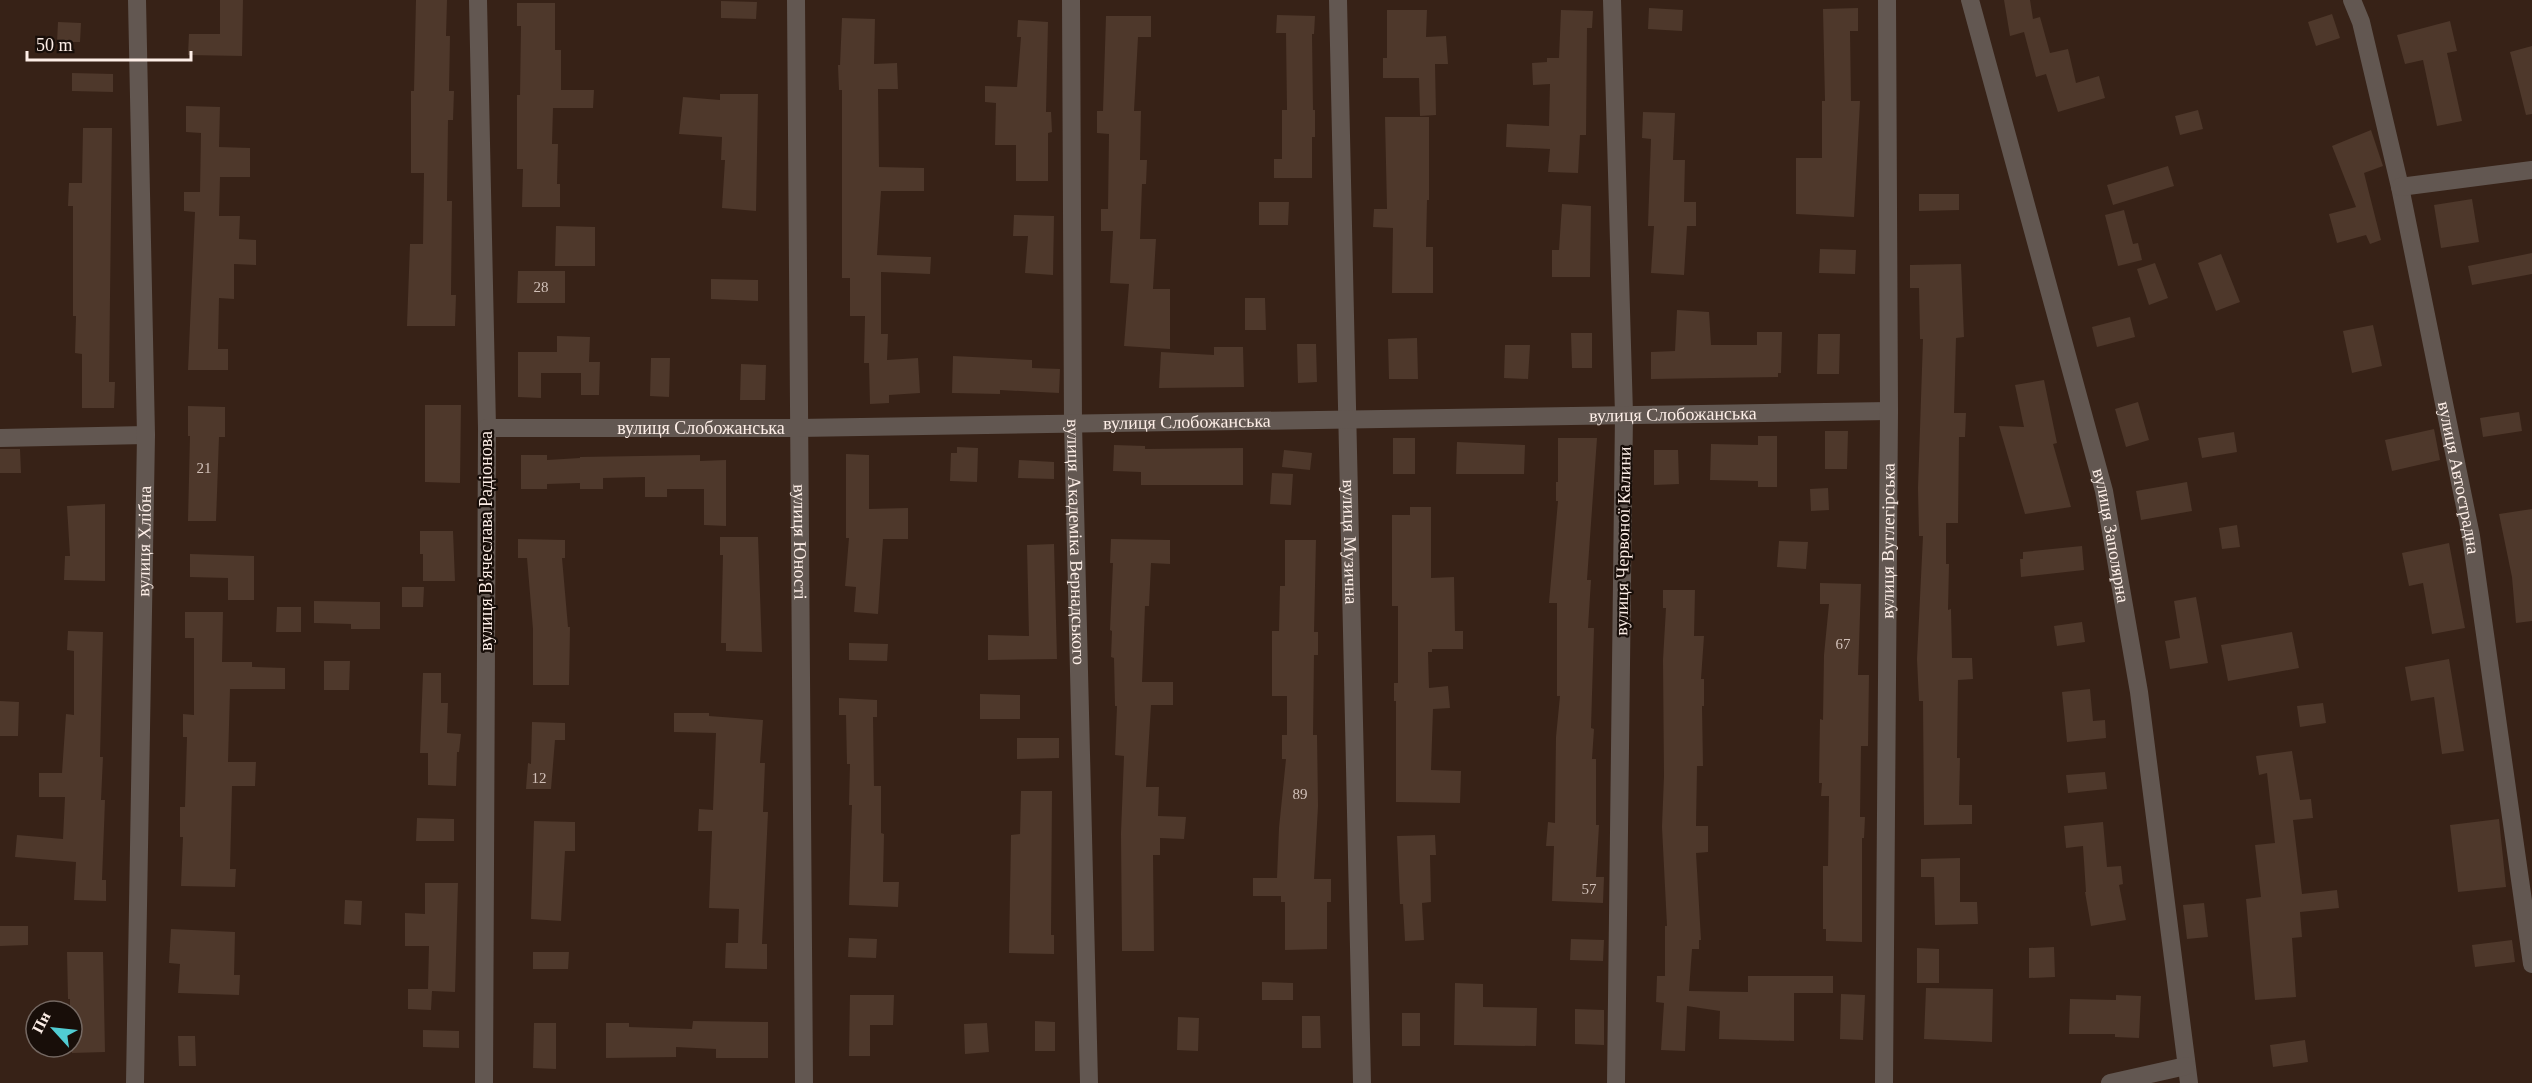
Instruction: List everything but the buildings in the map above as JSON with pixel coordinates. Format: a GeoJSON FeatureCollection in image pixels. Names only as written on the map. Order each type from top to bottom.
{"type":"FeatureCollection","features":[{"type":"Feature","properties":{"kind":"street","name":"вулиця Хлібна"},"geometry":{"type":"LineString","coordinates":[[135,1083],[146,435],[137,0]]}},
{"type":"Feature","properties":{"kind":"street","name":"вулиця В'ячеслава Радіонова"},"geometry":{"type":"LineString","coordinates":[[478,0],[487,428],[484,1083]]}},
{"type":"Feature","properties":{"kind":"street","name":"вулиця Юності"},"geometry":{"type":"LineString","coordinates":[[796,0],[804,1083]]}},
{"type":"Feature","properties":{"kind":"street","name":"вулиця Академіка Вернадського"},"geometry":{"type":"LineString","coordinates":[[1071,0],[1073,424],[1089,1083]]}},
{"type":"Feature","properties":{"kind":"street","name":"вулиця Музична"},"geometry":{"type":"LineString","coordinates":[[1338,0],[1362,1083]]}},
{"type":"Feature","properties":{"kind":"street","name":"вулиця Червоної Калини"},"geometry":{"type":"LineString","coordinates":[[1612,0],[1624,414],[1616,1083]]}},
{"type":"Feature","properties":{"kind":"street","name":"вулиця Вуглегірська"},"geometry":{"type":"LineString","coordinates":[[1884,1083],[1889,411],[1887,0]]}},
{"type":"Feature","properties":{"kind":"street","name":"вулиця Заполярна"},"geometry":{"type":"LineString","coordinates":[[1970,0],[2104,490],[2139,692],[2188,1074]]}},
{"type":"Feature","properties":{"kind":"street","name":"вулиця Автострадна"},"geometry":{"type":"LineString","coordinates":[[2352,0],[2361,22],[2400,188],[2471,536],[2531,956]]}},
{"type":"Feature","properties":{"kind":"street"},"geometry":{"type":"LineString","coordinates":[[2400,188],[2532,170]]}},
{"type":"Feature","properties":{"kind":"street","name":"вулиця Слобожанська"},"geometry":{"type":"LineString","coordinates":[[487,428],[798,428],[1889,411]]}},
{"type":"Feature","properties":{"kind":"street"},"geometry":{"type":"LineString","coordinates":[[0,438],[146,435]]}},
{"type":"Feature","properties":{"kind":"street"},"geometry":{"type":"LineString","coordinates":[[2110,1083],[2188,1074]]}}]}
